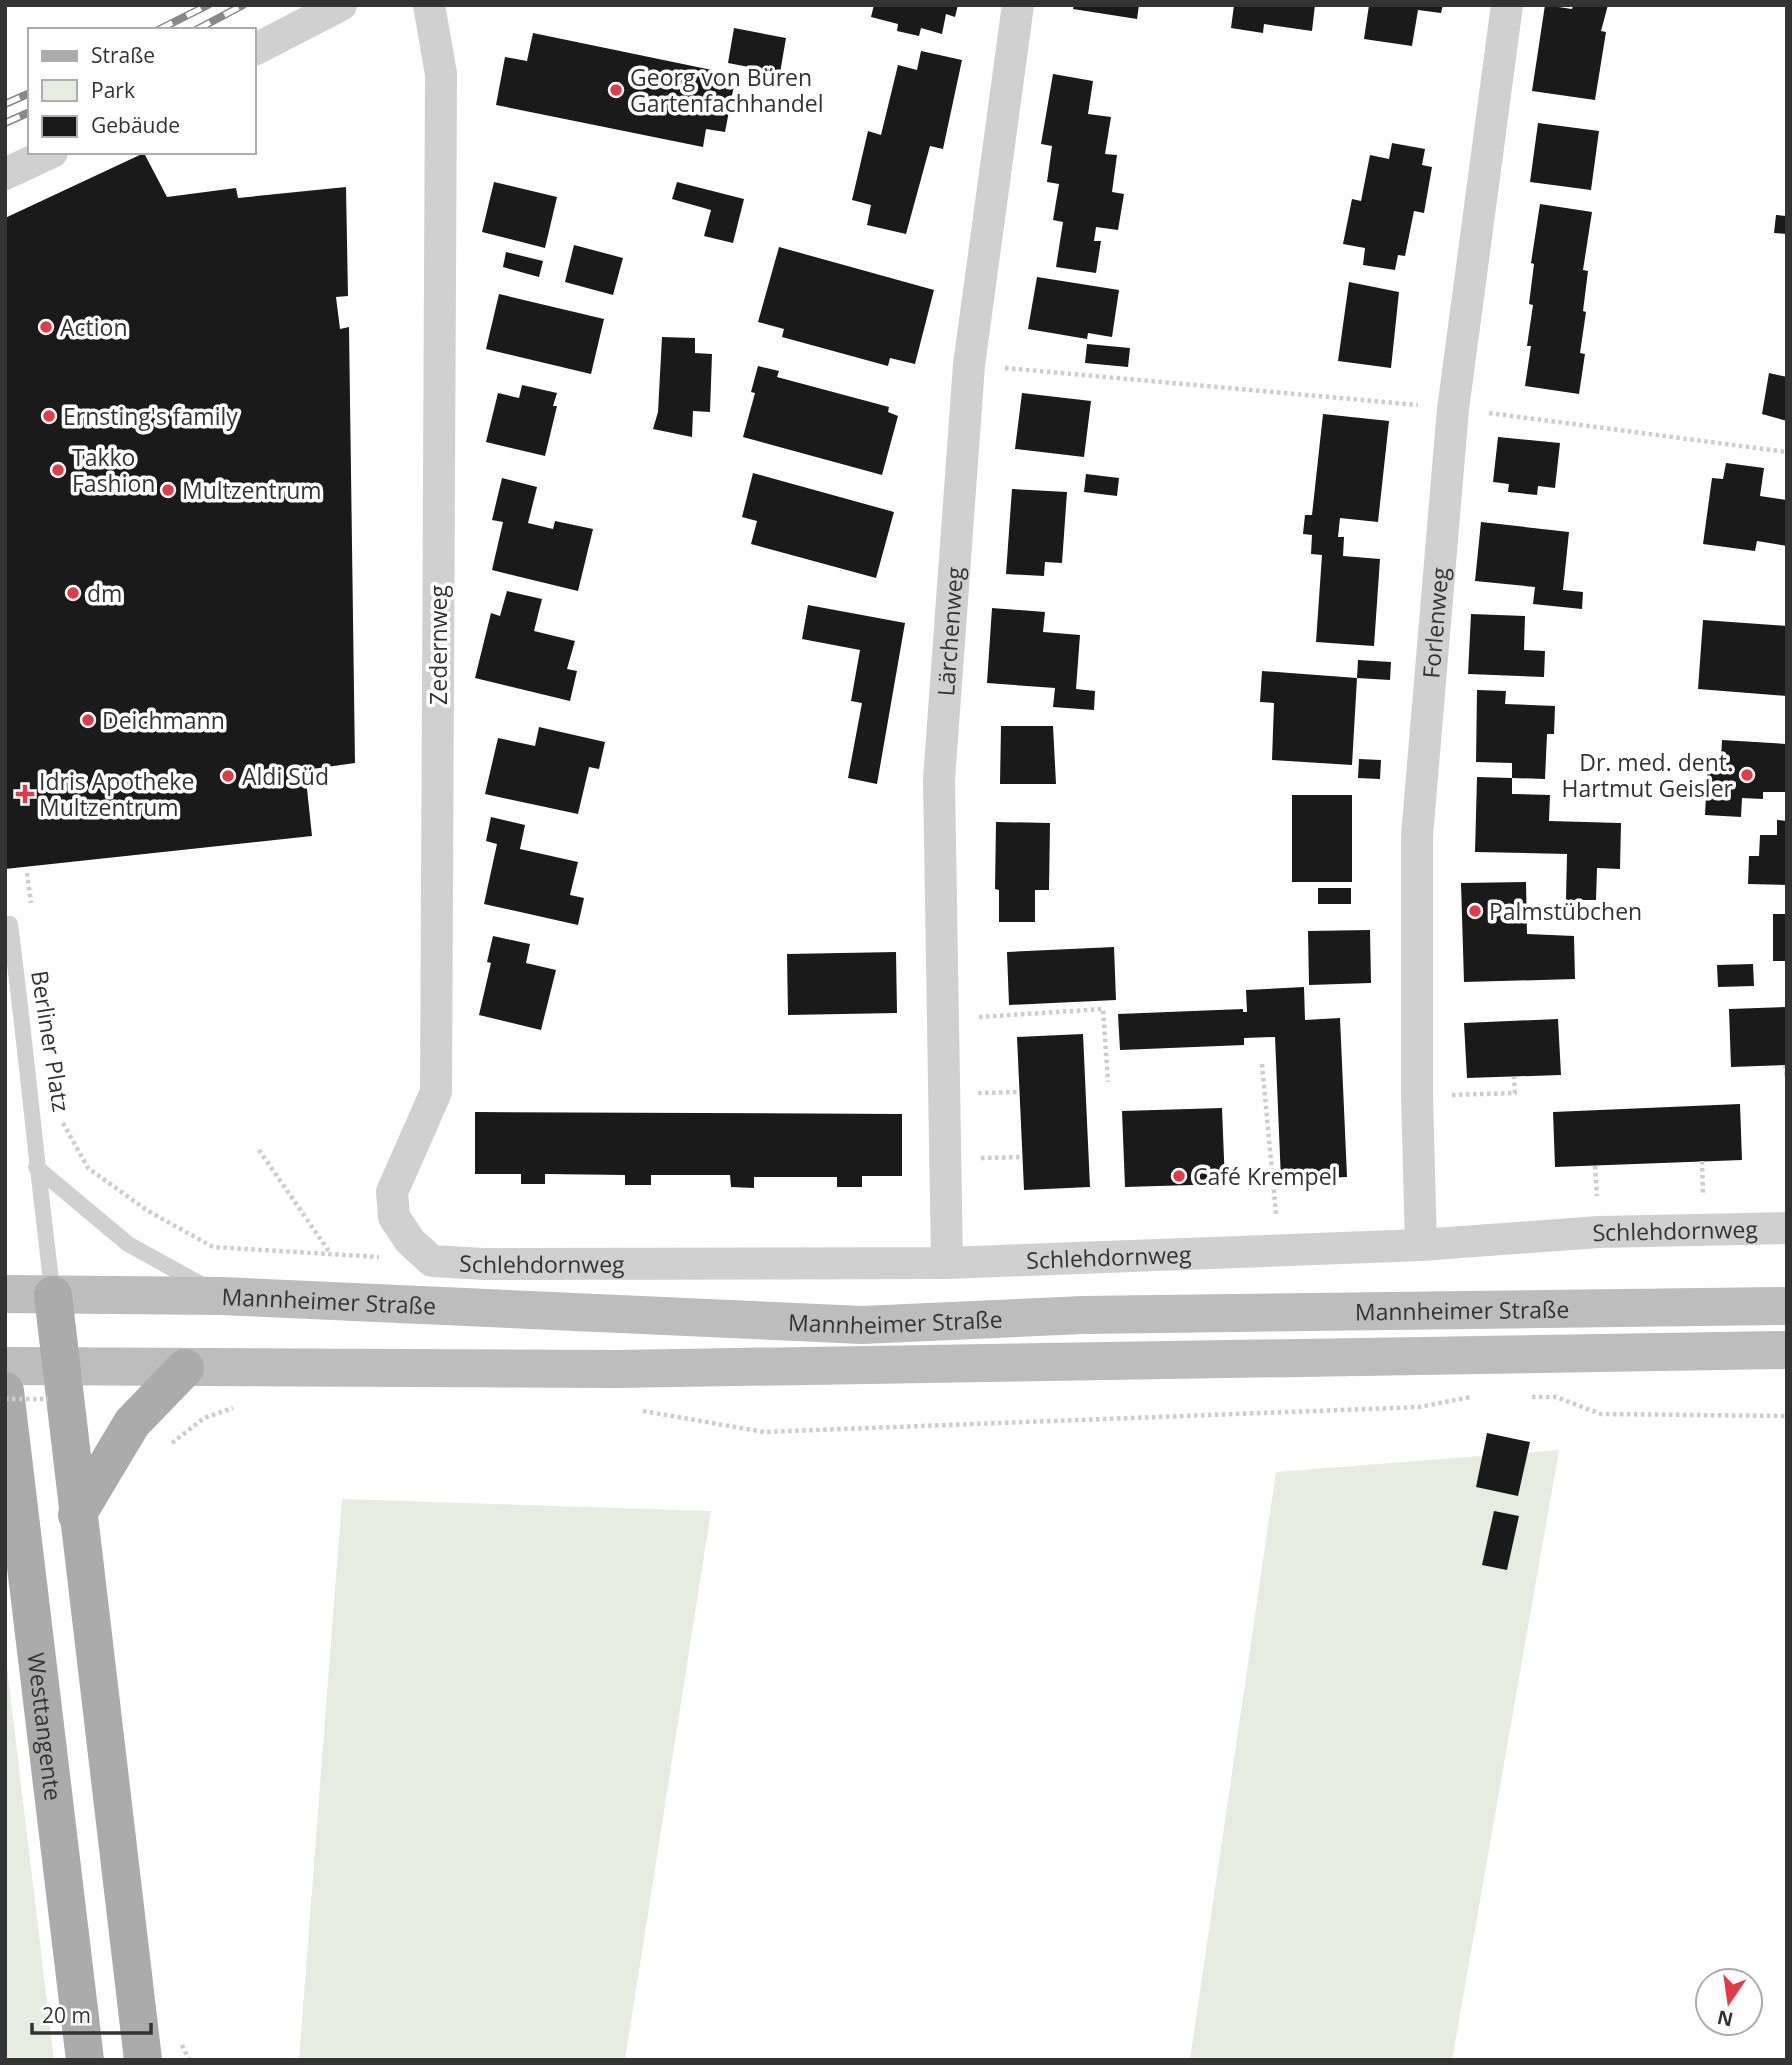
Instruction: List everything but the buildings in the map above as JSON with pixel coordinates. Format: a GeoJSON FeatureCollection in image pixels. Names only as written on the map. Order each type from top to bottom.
{"type":"FeatureCollection","features":[{"type":"Feature","properties":{"kind":"main road","name":"Mannheimer Straße"},"geometry":{"type":"LineString","coordinates":[[31,1294],[222,1296],[862,1325],[1083,1315],[1787,1306]]}},
{"type":"Feature","properties":{"kind":"main road"},"geometry":{"type":"LineString","coordinates":[[31,1294],[51,1377],[77,1515],[143,2060]]}},
{"type":"Feature","properties":{"kind":"main road","name":"Mannheimer Straße"},"geometry":{"type":"LineString","coordinates":[[5,1366],[51,1377],[185,1368],[605,1370],[1787,1350]]}},
{"type":"Feature","properties":{"kind":"main road"},"geometry":{"type":"LineString","coordinates":[[77,1515],[132,1423],[185,1368]]}},
{"type":"Feature","properties":{"kind":"main road","name":"Westtangente"},"geometry":{"type":"LineString","coordinates":[[5,1391],[85,2060]]}},
{"type":"Feature","properties":{"kind":"street"},"geometry":{"type":"LineString","coordinates":[[256,49],[341,5]]}},
{"type":"Feature","properties":{"kind":"street","name":"Zedernweg"},"geometry":{"type":"LineString","coordinates":[[429,5],[441,74],[436,1092],[392,1192],[394,1217],[410,1241],[432,1261]]}},
{"type":"Feature","properties":{"kind":"street","name":"Lärchenweg"},"geometry":{"type":"LineString","coordinates":[[947,1263],[939,780],[969,365],[1018,5]]}},
{"type":"Feature","properties":{"kind":"street","name":"Forlenweg"},"geometry":{"type":"LineString","coordinates":[[1422,1245],[1417,1096],[1417,836],[1453,409],[1507,5]]}},
{"type":"Feature","properties":{"kind":"street"},"geometry":{"type":"LineString","coordinates":[[5,174],[48,154]]}},
{"type":"Feature","properties":{"kind":"street","name":"Schlehdornweg"},"geometry":{"type":"LineString","coordinates":[[432,1261],[484,1264],[947,1263],[1422,1245],[1599,1232],[1787,1228]]}},
{"type":"Feature","properties":{"kind":"lane","name":"Berliner Platz"},"geometry":{"type":"LineString","coordinates":[[5,924],[10,924],[24,1033],[36,1167],[31,1294]]}},
{"type":"Feature","properties":{"kind":"lane"},"geometry":{"type":"LineString","coordinates":[[36,1167],[128,1244],[222,1296]]}},
{"type":"Feature","properties":{"kind":"path"},"geometry":{"type":"LineString","coordinates":[[969,365],[1453,409],[1787,452]]}},
{"type":"Feature","properties":{"kind":"path"},"geometry":{"type":"LineString","coordinates":[[27,873],[32,910]]}},
{"type":"Feature","properties":{"kind":"path"},"geometry":{"type":"LineString","coordinates":[[943,1019],[1103,1009],[1108,1082]]}},
{"type":"Feature","properties":{"kind":"path"},"geometry":{"type":"LineString","coordinates":[[1262,1064],[1279,1250]]}},
{"type":"Feature","properties":{"kind":"path"},"geometry":{"type":"LineString","coordinates":[[1785,1065],[1787,1079]]}},
{"type":"Feature","properties":{"kind":"path"},"geometry":{"type":"LineString","coordinates":[[1417,1096],[1516,1093],[1514,1077]]}},
{"type":"Feature","properties":{"kind":"path","name":"Berliner Platz"},"geometry":{"type":"LineString","coordinates":[[59,1114],[88,1168],[149,1211],[214,1247],[382,1257]]}},
{"type":"Feature","properties":{"kind":"path"},"geometry":{"type":"LineString","coordinates":[[259,1150],[331,1254]]}},
{"type":"Feature","properties":{"kind":"path"},"geometry":{"type":"LineString","coordinates":[[5,1399],[51,1377]]}},
{"type":"Feature","properties":{"kind":"path"},"geometry":{"type":"LineString","coordinates":[[635,1409],[764,1432],[1419,1406],[1473,1397]]}},
{"type":"Feature","properties":{"kind":"path"},"geometry":{"type":"LineString","coordinates":[[1528,1397],[1556,1397],[1601,1414],[1787,1416]]}},
{"type":"Feature","properties":{"kind":"green space"},"geometry":{"type":"Polygon","coordinates":[[[1559,1450],[1452,2060],[1190,2060],[1276,1472],[1559,1450]]]}},
{"type":"Feature","properties":{"kind":"green space"},"geometry":{"type":"Polygon","coordinates":[[[342,1499],[711,1511],[625,2060],[299,2060],[342,1499]]]}},
{"type":"Feature","properties":{"kind":"green space"},"geometry":{"type":"Polygon","coordinates":[[[5,1651],[54,2060],[5,2060],[5,1651]]]}},
{"type":"Feature","properties":{"kind":"railway"},"geometry":{"type":"LineString","coordinates":[[162,28],[208,5]]}},
{"type":"Feature","properties":{"kind":"railway"},"geometry":{"type":"LineString","coordinates":[[200,28],[243,5]]}},
{"type":"Feature","properties":{"kind":"railway"},"geometry":{"type":"LineString","coordinates":[[5,104],[28,94]]}},
{"type":"Feature","properties":{"kind":"railway"},"geometry":{"type":"LineString","coordinates":[[5,123],[28,113]]}},
{"type":"Feature","properties":{"kind":"place","name":"Georg von Büren Gartenfachhandel"},"geometry":{"type":"Point","coordinates":[616,90]}},
{"type":"Feature","properties":{"kind":"place","name":"Action"},"geometry":{"type":"Point","coordinates":[46,327]}},
{"type":"Feature","properties":{"kind":"place","name":"Ernsting's family"},"geometry":{"type":"Point","coordinates":[49,416]}},
{"type":"Feature","properties":{"kind":"place","name":"Takko Fashion"},"geometry":{"type":"Point","coordinates":[58,470]}},
{"type":"Feature","properties":{"kind":"place","name":"Multzentrum"},"geometry":{"type":"Point","coordinates":[168,490]}},
{"type":"Feature","properties":{"kind":"place","name":"dm"},"geometry":{"type":"Point","coordinates":[73,593]}},
{"type":"Feature","properties":{"kind":"place","name":"Deichmann"},"geometry":{"type":"Point","coordinates":[88,720]}},
{"type":"Feature","properties":{"kind":"place","name":"Dr. med. dent. Hartmut Geisler"},"geometry":{"type":"Point","coordinates":[1747,775]}},
{"type":"Feature","properties":{"kind":"place","name":"Aldi Süd"},"geometry":{"type":"Point","coordinates":[228,776]}},
{"type":"Feature","properties":{"kind":"place","name":"Idris Apotheke Multzentrum"},"geometry":{"type":"Point","coordinates":[25,794]}},
{"type":"Feature","properties":{"kind":"place","name":"Palmstübchen"},"geometry":{"type":"Point","coordinates":[1475,911]}},
{"type":"Feature","properties":{"kind":"place","name":"Café Krempel"},"geometry":{"type":"Point","coordinates":[1179,1176]}}]}
